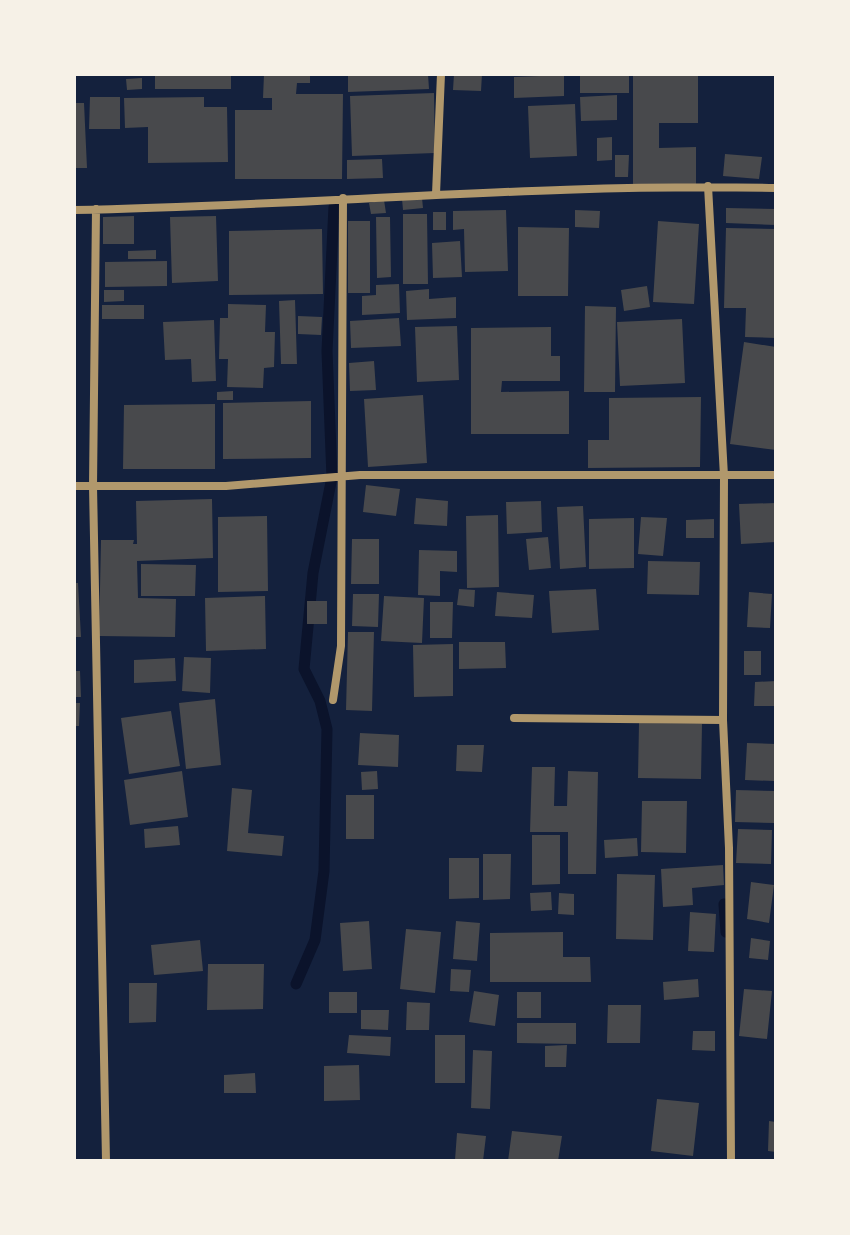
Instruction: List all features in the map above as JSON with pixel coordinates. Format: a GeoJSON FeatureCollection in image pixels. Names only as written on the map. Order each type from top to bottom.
{"type":"FeatureCollection","features":[{"type":"Feature","properties":{"kind":"street"},"geometry":{"type":"LineString","coordinates":[[436,194],[441,74]]}},
{"type":"Feature","properties":{"kind":"street"},"geometry":{"type":"LineString","coordinates":[[708,186],[724,476],[723,720],[729,848],[731,1161]]}},
{"type":"Feature","properties":{"kind":"street"},"geometry":{"type":"LineString","coordinates":[[74,210],[436,194],[708,186],[776,188]]}},
{"type":"Feature","properties":{"kind":"street"},"geometry":{"type":"LineString","coordinates":[[333,700],[341,646],[343,198]]}},
{"type":"Feature","properties":{"kind":"street"},"geometry":{"type":"LineString","coordinates":[[96,209],[93,486],[106,1161]]}},
{"type":"Feature","properties":{"kind":"street"},"geometry":{"type":"LineString","coordinates":[[74,486],[226,486],[342,476],[776,475]]}},
{"type":"Feature","properties":{"kind":"street"},"geometry":{"type":"LineString","coordinates":[[514,718],[723,720]]}},
{"type":"Feature","properties":{"kind":"building"},"geometry":{"type":"Polygon","coordinates":[[[155,74],[231,74],[231,89],[155,89],[155,74]]]}},
{"type":"Feature","properties":{"kind":"building"},"geometry":{"type":"Polygon","coordinates":[[[264,74],[310,74],[310,83],[297,83],[296,94],[343,94],[342,179],[235,179],[235,110],[272,110],[272,98],[263,98],[264,74]]]}},
{"type":"Feature","properties":{"kind":"building"},"geometry":{"type":"Polygon","coordinates":[[[348,74],[428,74],[429,89],[348,92],[348,74]]]}},
{"type":"Feature","properties":{"kind":"building"},"geometry":{"type":"Polygon","coordinates":[[[454,74],[482,74],[481,91],[453,90],[454,74]]]}},
{"type":"Feature","properties":{"kind":"building"},"geometry":{"type":"Polygon","coordinates":[[[580,74],[629,74],[629,93],[580,93],[580,74]]]}},
{"type":"Feature","properties":{"kind":"building"},"geometry":{"type":"Polygon","coordinates":[[[564,75],[564,96],[514,98],[514,77],[564,75]]]}},
{"type":"Feature","properties":{"kind":"building"},"geometry":{"type":"Polygon","coordinates":[[[698,75],[698,123],[659,123],[659,148],[696,147],[696,184],[633,185],[633,76],[698,75]]]}},
{"type":"Feature","properties":{"kind":"building"},"geometry":{"type":"Polygon","coordinates":[[[142,78],[142,89],[127,90],[126,79],[142,78]]]}},
{"type":"Feature","properties":{"kind":"building"},"geometry":{"type":"Polygon","coordinates":[[[434,93],[435,153],[352,156],[350,96],[434,93]]]}},
{"type":"Feature","properties":{"kind":"building"},"geometry":{"type":"Polygon","coordinates":[[[617,95],[617,120],[581,121],[580,97],[617,95]]]}},
{"type":"Feature","properties":{"kind":"building"},"geometry":{"type":"Polygon","coordinates":[[[90,97],[120,97],[120,129],[89,129],[90,97]]]}},
{"type":"Feature","properties":{"kind":"building"},"geometry":{"type":"Polygon","coordinates":[[[204,97],[204,107],[227,107],[228,162],[148,163],[148,127],[125,128],[124,98],[204,97]]]}},
{"type":"Feature","properties":{"kind":"building"},"geometry":{"type":"Polygon","coordinates":[[[74,103],[84,103],[87,168],[74,168],[74,103]]]}},
{"type":"Feature","properties":{"kind":"building"},"geometry":{"type":"Polygon","coordinates":[[[575,104],[577,156],[530,158],[528,106],[575,104]]]}},
{"type":"Feature","properties":{"kind":"building"},"geometry":{"type":"Polygon","coordinates":[[[612,137],[612,160],[597,161],[597,138],[612,137]]]}},
{"type":"Feature","properties":{"kind":"building"},"geometry":{"type":"Polygon","coordinates":[[[725,154],[762,157],[759,179],[723,176],[725,154]]]}},
{"type":"Feature","properties":{"kind":"building"},"geometry":{"type":"Polygon","coordinates":[[[615,155],[629,155],[628,177],[615,177],[615,155]]]}},
{"type":"Feature","properties":{"kind":"building"},"geometry":{"type":"Polygon","coordinates":[[[382,159],[383,178],[347,179],[347,160],[382,159]]]}},
{"type":"Feature","properties":{"kind":"building"},"geometry":{"type":"Polygon","coordinates":[[[422,198],[423,208],[403,210],[402,199],[422,198]]]}},
{"type":"Feature","properties":{"kind":"building"},"geometry":{"type":"Polygon","coordinates":[[[384,200],[386,213],[371,214],[369,203],[384,200]]]}},
{"type":"Feature","properties":{"kind":"building"},"geometry":{"type":"Polygon","coordinates":[[[726,208],[776,209],[776,225],[726,223],[726,208]]]}},
{"type":"Feature","properties":{"kind":"building"},"geometry":{"type":"Polygon","coordinates":[[[506,210],[508,271],[465,272],[464,229],[453,230],[453,211],[506,210]]]}},
{"type":"Feature","properties":{"kind":"building"},"geometry":{"type":"Polygon","coordinates":[[[575,210],[600,211],[599,228],[575,227],[575,210]]]}},
{"type":"Feature","properties":{"kind":"building"},"geometry":{"type":"Polygon","coordinates":[[[433,212],[446,212],[446,230],[433,230],[433,212]]]}},
{"type":"Feature","properties":{"kind":"building"},"geometry":{"type":"Polygon","coordinates":[[[403,214],[427,214],[428,284],[403,284],[403,214]]]}},
{"type":"Feature","properties":{"kind":"building"},"geometry":{"type":"Polygon","coordinates":[[[134,216],[134,244],[103,244],[103,217],[134,216]]]}},
{"type":"Feature","properties":{"kind":"building"},"geometry":{"type":"Polygon","coordinates":[[[216,216],[218,281],[172,283],[170,217],[216,216]]]}},
{"type":"Feature","properties":{"kind":"building"},"geometry":{"type":"Polygon","coordinates":[[[376,217],[390,217],[391,277],[377,278],[376,217]]]}},
{"type":"Feature","properties":{"kind":"building"},"geometry":{"type":"Polygon","coordinates":[[[348,221],[370,221],[370,293],[348,293],[348,221]]]}},
{"type":"Feature","properties":{"kind":"building"},"geometry":{"type":"Polygon","coordinates":[[[658,221],[699,224],[694,304],[653,302],[658,221]]]}},
{"type":"Feature","properties":{"kind":"building"},"geometry":{"type":"Polygon","coordinates":[[[518,227],[569,228],[568,296],[518,296],[518,227]]]}},
{"type":"Feature","properties":{"kind":"building"},"geometry":{"type":"Polygon","coordinates":[[[726,228],[776,229],[776,338],[745,337],[746,308],[724,308],[726,228]]]}},
{"type":"Feature","properties":{"kind":"building"},"geometry":{"type":"Polygon","coordinates":[[[322,229],[323,294],[229,295],[229,231],[322,229]]]}},
{"type":"Feature","properties":{"kind":"building"},"geometry":{"type":"Polygon","coordinates":[[[460,241],[462,277],[433,278],[432,243],[460,241]]]}},
{"type":"Feature","properties":{"kind":"building"},"geometry":{"type":"Polygon","coordinates":[[[156,250],[156,259],[128,259],[128,251],[156,250]]]}},
{"type":"Feature","properties":{"kind":"building"},"geometry":{"type":"Polygon","coordinates":[[[167,261],[167,286],[105,287],[105,262],[167,261]]]}},
{"type":"Feature","properties":{"kind":"building"},"geometry":{"type":"Polygon","coordinates":[[[399,284],[400,313],[362,315],[362,296],[376,295],[376,285],[399,284]]]}},
{"type":"Feature","properties":{"kind":"building"},"geometry":{"type":"Polygon","coordinates":[[[647,286],[650,307],[624,311],[621,290],[647,286]]]}},
{"type":"Feature","properties":{"kind":"building"},"geometry":{"type":"Polygon","coordinates":[[[429,289],[429,299],[456,297],[456,318],[407,320],[406,291],[429,289]]]}},
{"type":"Feature","properties":{"kind":"building"},"geometry":{"type":"Polygon","coordinates":[[[104,290],[124,290],[124,301],[104,302],[104,290]]]}},
{"type":"Feature","properties":{"kind":"building"},"geometry":{"type":"Polygon","coordinates":[[[295,300],[297,364],[281,364],[279,301],[295,300]]]}},
{"type":"Feature","properties":{"kind":"building"},"geometry":{"type":"Polygon","coordinates":[[[228,304],[266,305],[265,332],[275,332],[274,367],[264,368],[263,388],[227,387],[228,359],[219,359],[220,318],[228,318],[228,304]]]}},
{"type":"Feature","properties":{"kind":"building"},"geometry":{"type":"Polygon","coordinates":[[[102,305],[144,305],[144,319],[102,319],[102,305]]]}},
{"type":"Feature","properties":{"kind":"building"},"geometry":{"type":"Polygon","coordinates":[[[585,306],[616,307],[615,392],[584,392],[585,306]]]}},
{"type":"Feature","properties":{"kind":"building"},"geometry":{"type":"Polygon","coordinates":[[[298,316],[322,317],[321,335],[298,334],[298,316]]]}},
{"type":"Feature","properties":{"kind":"building"},"geometry":{"type":"Polygon","coordinates":[[[399,318],[401,346],[351,348],[350,321],[399,318]]]}},
{"type":"Feature","properties":{"kind":"building"},"geometry":{"type":"Polygon","coordinates":[[[682,319],[685,383],[620,386],[617,322],[682,319]]]}},
{"type":"Feature","properties":{"kind":"building"},"geometry":{"type":"Polygon","coordinates":[[[214,320],[216,381],[192,382],[191,359],[165,360],[163,322],[214,320]]]}},
{"type":"Feature","properties":{"kind":"building"},"geometry":{"type":"Polygon","coordinates":[[[457,326],[459,380],[417,382],[415,327],[457,326]]]}},
{"type":"Feature","properties":{"kind":"building"},"geometry":{"type":"Polygon","coordinates":[[[551,327],[551,356],[560,356],[560,381],[502,381],[501,392],[569,391],[569,434],[471,434],[471,328],[551,327]]]}},
{"type":"Feature","properties":{"kind":"building"},"geometry":{"type":"Polygon","coordinates":[[[744,342],[776,347],[776,450],[730,444],[744,342]]]}},
{"type":"Feature","properties":{"kind":"building"},"geometry":{"type":"Polygon","coordinates":[[[374,361],[376,390],[350,391],[349,363],[374,361]]]}},
{"type":"Feature","properties":{"kind":"building"},"geometry":{"type":"Polygon","coordinates":[[[233,391],[233,400],[217,400],[217,392],[233,391]]]}},
{"type":"Feature","properties":{"kind":"building"},"geometry":{"type":"Polygon","coordinates":[[[423,395],[427,463],[368,467],[364,399],[423,395]]]}},
{"type":"Feature","properties":{"kind":"building"},"geometry":{"type":"Polygon","coordinates":[[[701,397],[700,467],[588,468],[588,440],[609,440],[609,398],[701,397]]]}},
{"type":"Feature","properties":{"kind":"building"},"geometry":{"type":"Polygon","coordinates":[[[311,401],[311,458],[223,459],[223,403],[311,401]]]}},
{"type":"Feature","properties":{"kind":"building"},"geometry":{"type":"Polygon","coordinates":[[[215,404],[215,469],[123,469],[124,405],[215,404]]]}},
{"type":"Feature","properties":{"kind":"building"},"geometry":{"type":"Polygon","coordinates":[[[366,485],[400,489],[396,516],[363,512],[366,485]]]}},
{"type":"Feature","properties":{"kind":"building"},"geometry":{"type":"Polygon","coordinates":[[[416,498],[448,501],[447,526],[414,524],[416,498]]]}},
{"type":"Feature","properties":{"kind":"building"},"geometry":{"type":"Polygon","coordinates":[[[212,499],[213,558],[137,561],[138,598],[176,599],[175,637],[99,636],[101,540],[134,540],[133,544],[137,544],[136,501],[212,499]]]}},
{"type":"Feature","properties":{"kind":"building"},"geometry":{"type":"Polygon","coordinates":[[[541,501],[542,532],[507,534],[506,502],[541,501]]]}},
{"type":"Feature","properties":{"kind":"building"},"geometry":{"type":"Polygon","coordinates":[[[776,503],[776,542],[741,544],[739,504],[776,503]]]}},
{"type":"Feature","properties":{"kind":"building"},"geometry":{"type":"Polygon","coordinates":[[[583,506],[586,567],[560,569],[557,507],[583,506]]]}},
{"type":"Feature","properties":{"kind":"building"},"geometry":{"type":"Polygon","coordinates":[[[498,515],[499,587],[467,588],[466,516],[498,515]]]}},
{"type":"Feature","properties":{"kind":"building"},"geometry":{"type":"Polygon","coordinates":[[[267,516],[268,591],[218,592],[218,517],[267,516]]]}},
{"type":"Feature","properties":{"kind":"building"},"geometry":{"type":"Polygon","coordinates":[[[641,517],[667,518],[663,556],[638,554],[641,517]]]}},
{"type":"Feature","properties":{"kind":"building"},"geometry":{"type":"Polygon","coordinates":[[[634,518],[634,568],[589,569],[589,519],[634,518]]]}},
{"type":"Feature","properties":{"kind":"building"},"geometry":{"type":"Polygon","coordinates":[[[714,519],[714,538],[686,538],[686,520],[714,519]]]}},
{"type":"Feature","properties":{"kind":"building"},"geometry":{"type":"Polygon","coordinates":[[[548,537],[551,568],[529,570],[526,539],[548,537]]]}},
{"type":"Feature","properties":{"kind":"building"},"geometry":{"type":"Polygon","coordinates":[[[352,539],[379,539],[379,584],[351,584],[352,539]]]}},
{"type":"Feature","properties":{"kind":"building"},"geometry":{"type":"Polygon","coordinates":[[[419,550],[457,551],[457,572],[440,571],[440,596],[418,595],[419,550]]]}},
{"type":"Feature","properties":{"kind":"building"},"geometry":{"type":"Polygon","coordinates":[[[648,561],[700,562],[699,595],[647,594],[648,561]]]}},
{"type":"Feature","properties":{"kind":"building"},"geometry":{"type":"Polygon","coordinates":[[[141,564],[196,565],[195,596],[141,596],[141,564]]]}},
{"type":"Feature","properties":{"kind":"building"},"geometry":{"type":"Polygon","coordinates":[[[74,583],[78,583],[81,637],[74,637],[74,583]]]}},
{"type":"Feature","properties":{"kind":"building"},"geometry":{"type":"Polygon","coordinates":[[[459,589],[475,590],[474,607],[457,605],[459,589]]]}},
{"type":"Feature","properties":{"kind":"building"},"geometry":{"type":"Polygon","coordinates":[[[596,589],[599,630],[552,633],[549,591],[596,589]]]}},
{"type":"Feature","properties":{"kind":"building"},"geometry":{"type":"Polygon","coordinates":[[[497,592],[534,595],[532,618],[495,616],[497,592]]]}},
{"type":"Feature","properties":{"kind":"building"},"geometry":{"type":"Polygon","coordinates":[[[749,592],[772,594],[770,628],[747,627],[749,592]]]}},
{"type":"Feature","properties":{"kind":"building"},"geometry":{"type":"Polygon","coordinates":[[[353,594],[379,594],[378,627],[352,626],[353,594]]]}},
{"type":"Feature","properties":{"kind":"building"},"geometry":{"type":"Polygon","coordinates":[[[265,596],[266,649],[206,651],[205,598],[265,596]]]}},
{"type":"Feature","properties":{"kind":"building"},"geometry":{"type":"Polygon","coordinates":[[[384,596],[424,598],[422,643],[381,641],[384,596]]]}},
{"type":"Feature","properties":{"kind":"building"},"geometry":{"type":"Polygon","coordinates":[[[307,601],[327,601],[327,624],[307,624],[307,601]]]}},
{"type":"Feature","properties":{"kind":"building"},"geometry":{"type":"Polygon","coordinates":[[[430,602],[453,602],[452,638],[430,638],[430,602]]]}},
{"type":"Feature","properties":{"kind":"building"},"geometry":{"type":"Polygon","coordinates":[[[348,632],[374,632],[372,711],[346,710],[348,632]]]}},
{"type":"Feature","properties":{"kind":"building"},"geometry":{"type":"Polygon","coordinates":[[[459,642],[505,642],[506,668],[459,669],[459,642]]]}},
{"type":"Feature","properties":{"kind":"building"},"geometry":{"type":"Polygon","coordinates":[[[453,644],[453,696],[414,697],[413,645],[453,644]]]}},
{"type":"Feature","properties":{"kind":"building"},"geometry":{"type":"Polygon","coordinates":[[[744,651],[761,651],[761,675],[744,675],[744,651]]]}},
{"type":"Feature","properties":{"kind":"building"},"geometry":{"type":"Polygon","coordinates":[[[184,657],[211,658],[210,693],[182,691],[184,657]]]}},
{"type":"Feature","properties":{"kind":"building"},"geometry":{"type":"Polygon","coordinates":[[[175,658],[176,681],[134,683],[134,660],[175,658]]]}},
{"type":"Feature","properties":{"kind":"building"},"geometry":{"type":"Polygon","coordinates":[[[74,671],[80,671],[81,697],[74,697],[74,671]]]}},
{"type":"Feature","properties":{"kind":"building"},"geometry":{"type":"Polygon","coordinates":[[[776,681],[776,706],[754,706],[755,682],[776,681]]]}},
{"type":"Feature","properties":{"kind":"building"},"geometry":{"type":"Polygon","coordinates":[[[215,699],[221,765],[186,769],[179,703],[215,699]]]}},
{"type":"Feature","properties":{"kind":"building"},"geometry":{"type":"Polygon","coordinates":[[[74,703],[80,703],[79,726],[74,726],[74,703]]]}},
{"type":"Feature","properties":{"kind":"building"},"geometry":{"type":"Polygon","coordinates":[[[171,711],[180,766],[129,774],[121,718],[171,711]]]}},
{"type":"Feature","properties":{"kind":"building"},"geometry":{"type":"Polygon","coordinates":[[[639,723],[702,724],[701,779],[638,778],[639,723]]]}},
{"type":"Feature","properties":{"kind":"building"},"geometry":{"type":"Polygon","coordinates":[[[360,733],[399,735],[398,767],[358,765],[360,733]]]}},
{"type":"Feature","properties":{"kind":"building"},"geometry":{"type":"Polygon","coordinates":[[[747,743],[776,744],[774,781],[745,780],[747,743]]]}},
{"type":"Feature","properties":{"kind":"building"},"geometry":{"type":"Polygon","coordinates":[[[457,745],[484,745],[482,772],[456,771],[457,745]]]}},
{"type":"Feature","properties":{"kind":"building"},"geometry":{"type":"Polygon","coordinates":[[[532,767],[555,767],[554,806],[567,806],[568,771],[598,772],[596,874],[568,874],[568,832],[530,832],[532,767]]]}},
{"type":"Feature","properties":{"kind":"building"},"geometry":{"type":"Polygon","coordinates":[[[182,771],[188,817],[130,825],[124,780],[182,771]]]}},
{"type":"Feature","properties":{"kind":"building"},"geometry":{"type":"Polygon","coordinates":[[[377,771],[378,789],[362,790],[361,772],[377,771]]]}},
{"type":"Feature","properties":{"kind":"building"},"geometry":{"type":"Polygon","coordinates":[[[232,788],[252,790],[248,833],[284,836],[282,856],[227,851],[232,788]]]}},
{"type":"Feature","properties":{"kind":"building"},"geometry":{"type":"Polygon","coordinates":[[[736,790],[776,791],[775,823],[735,822],[736,790]]]}},
{"type":"Feature","properties":{"kind":"building"},"geometry":{"type":"Polygon","coordinates":[[[346,795],[374,795],[374,839],[346,839],[346,795]]]}},
{"type":"Feature","properties":{"kind":"building"},"geometry":{"type":"Polygon","coordinates":[[[642,801],[687,801],[686,853],[641,852],[642,801]]]}},
{"type":"Feature","properties":{"kind":"building"},"geometry":{"type":"Polygon","coordinates":[[[178,826],[180,845],[145,848],[144,829],[178,826]]]}},
{"type":"Feature","properties":{"kind":"building"},"geometry":{"type":"Polygon","coordinates":[[[738,829],[772,830],[771,864],[736,863],[738,829]]]}},
{"type":"Feature","properties":{"kind":"building"},"geometry":{"type":"Polygon","coordinates":[[[532,835],[560,835],[560,884],[532,885],[532,835]]]}},
{"type":"Feature","properties":{"kind":"building"},"geometry":{"type":"Polygon","coordinates":[[[637,838],[638,856],[605,858],[604,840],[637,838]]]}},
{"type":"Feature","properties":{"kind":"building"},"geometry":{"type":"Polygon","coordinates":[[[483,854],[511,854],[510,899],[483,900],[483,854]]]}},
{"type":"Feature","properties":{"kind":"building"},"geometry":{"type":"Polygon","coordinates":[[[449,858],[479,858],[479,898],[449,899],[449,858]]]}},
{"type":"Feature","properties":{"kind":"building"},"geometry":{"type":"Polygon","coordinates":[[[723,865],[724,885],[692,888],[693,905],[663,907],[661,869],[723,865]]]}},
{"type":"Feature","properties":{"kind":"building"},"geometry":{"type":"Polygon","coordinates":[[[617,874],[655,875],[653,940],[616,939],[617,874]]]}},
{"type":"Feature","properties":{"kind":"building"},"geometry":{"type":"Polygon","coordinates":[[[751,882],[774,885],[769,923],[747,919],[751,882]]]}},
{"type":"Feature","properties":{"kind":"building"},"geometry":{"type":"Polygon","coordinates":[[[551,892],[552,910],[531,911],[530,893],[551,892]]]}},
{"type":"Feature","properties":{"kind":"building"},"geometry":{"type":"Polygon","coordinates":[[[559,893],[574,894],[574,915],[558,914],[559,893]]]}},
{"type":"Feature","properties":{"kind":"building"},"geometry":{"type":"Polygon","coordinates":[[[690,912],[716,914],[714,952],[688,951],[690,912]]]}},
{"type":"Feature","properties":{"kind":"building"},"geometry":{"type":"Polygon","coordinates":[[[369,921],[372,969],[343,971],[340,923],[369,921]]]}},
{"type":"Feature","properties":{"kind":"building"},"geometry":{"type":"Polygon","coordinates":[[[456,921],[480,923],[477,961],[453,959],[456,921]]]}},
{"type":"Feature","properties":{"kind":"building"},"geometry":{"type":"Polygon","coordinates":[[[406,929],[441,932],[435,993],[400,989],[406,929]]]}},
{"type":"Feature","properties":{"kind":"building"},"geometry":{"type":"Polygon","coordinates":[[[563,932],[563,957],[590,957],[591,982],[490,982],[490,933],[563,932]]]}},
{"type":"Feature","properties":{"kind":"building"},"geometry":{"type":"Polygon","coordinates":[[[751,938],[770,941],[768,960],[749,958],[751,938]]]}},
{"type":"Feature","properties":{"kind":"building"},"geometry":{"type":"Polygon","coordinates":[[[200,940],[203,971],[154,975],[151,945],[200,940]]]}},
{"type":"Feature","properties":{"kind":"building"},"geometry":{"type":"Polygon","coordinates":[[[208,964],[264,964],[263,1009],[207,1010],[208,964]]]}},
{"type":"Feature","properties":{"kind":"building"},"geometry":{"type":"Polygon","coordinates":[[[451,969],[471,970],[469,992],[450,991],[451,969]]]}},
{"type":"Feature","properties":{"kind":"building"},"geometry":{"type":"Polygon","coordinates":[[[698,979],[699,997],[664,1000],[663,982],[698,979]]]}},
{"type":"Feature","properties":{"kind":"building"},"geometry":{"type":"Polygon","coordinates":[[[129,983],[157,983],[156,1022],[129,1023],[129,983]]]}},
{"type":"Feature","properties":{"kind":"building"},"geometry":{"type":"Polygon","coordinates":[[[744,989],[772,991],[767,1039],[739,1036],[744,989]]]}},
{"type":"Feature","properties":{"kind":"building"},"geometry":{"type":"Polygon","coordinates":[[[474,991],[499,995],[495,1026],[469,1022],[474,991]]]}},
{"type":"Feature","properties":{"kind":"building"},"geometry":{"type":"Polygon","coordinates":[[[329,992],[357,992],[357,1013],[329,1013],[329,992]]]}},
{"type":"Feature","properties":{"kind":"building"},"geometry":{"type":"Polygon","coordinates":[[[517,992],[541,992],[541,1018],[517,1018],[517,992]]]}},
{"type":"Feature","properties":{"kind":"building"},"geometry":{"type":"Polygon","coordinates":[[[407,1002],[430,1003],[429,1030],[406,1030],[407,1002]]]}},
{"type":"Feature","properties":{"kind":"building"},"geometry":{"type":"Polygon","coordinates":[[[608,1005],[641,1005],[640,1043],[607,1043],[608,1005]]]}},
{"type":"Feature","properties":{"kind":"building"},"geometry":{"type":"Polygon","coordinates":[[[361,1010],[389,1010],[388,1030],[361,1029],[361,1010]]]}},
{"type":"Feature","properties":{"kind":"building"},"geometry":{"type":"Polygon","coordinates":[[[517,1023],[576,1023],[576,1044],[517,1043],[517,1023]]]}},
{"type":"Feature","properties":{"kind":"building"},"geometry":{"type":"Polygon","coordinates":[[[693,1031],[715,1031],[715,1051],[692,1050],[693,1031]]]}},
{"type":"Feature","properties":{"kind":"building"},"geometry":{"type":"Polygon","coordinates":[[[349,1035],[391,1037],[390,1056],[347,1053],[349,1035]]]}},
{"type":"Feature","properties":{"kind":"building"},"geometry":{"type":"Polygon","coordinates":[[[435,1035],[465,1035],[465,1083],[435,1083],[435,1035]]]}},
{"type":"Feature","properties":{"kind":"building"},"geometry":{"type":"Polygon","coordinates":[[[567,1045],[566,1067],[545,1067],[545,1046],[567,1045]]]}},
{"type":"Feature","properties":{"kind":"building"},"geometry":{"type":"Polygon","coordinates":[[[473,1050],[492,1051],[490,1109],[471,1108],[473,1050]]]}},
{"type":"Feature","properties":{"kind":"building"},"geometry":{"type":"Polygon","coordinates":[[[359,1065],[360,1100],[324,1101],[324,1066],[359,1065]]]}},
{"type":"Feature","properties":{"kind":"building"},"geometry":{"type":"Polygon","coordinates":[[[255,1073],[256,1093],[224,1093],[224,1075],[255,1073]]]}},
{"type":"Feature","properties":{"kind":"building"},"geometry":{"type":"Polygon","coordinates":[[[657,1099],[699,1103],[693,1156],[651,1151],[657,1099]]]}},
{"type":"Feature","properties":{"kind":"building"},"geometry":{"type":"Polygon","coordinates":[[[769,1121],[776,1122],[776,1152],[768,1151],[769,1121]]]}},
{"type":"Feature","properties":{"kind":"building"},"geometry":{"type":"Polygon","coordinates":[[[512,1131],[562,1136],[558,1161],[508,1161],[512,1131]]]}},
{"type":"Feature","properties":{"kind":"building"},"geometry":{"type":"Polygon","coordinates":[[[457,1133],[486,1136],[483,1161],[455,1160],[457,1133]]]}},
{"type":"Feature","properties":{"kind":"waterway"},"geometry":{"type":"LineString","coordinates":[[296,984],[315,940],[324,871],[327,729],[320,701],[304,669],[313,573],[332,477],[327,351],[334,207]]}},
{"type":"Feature","properties":{"kind":"waterway"},"geometry":{"type":"LineString","coordinates":[[724,904],[726,932]]}}]}
